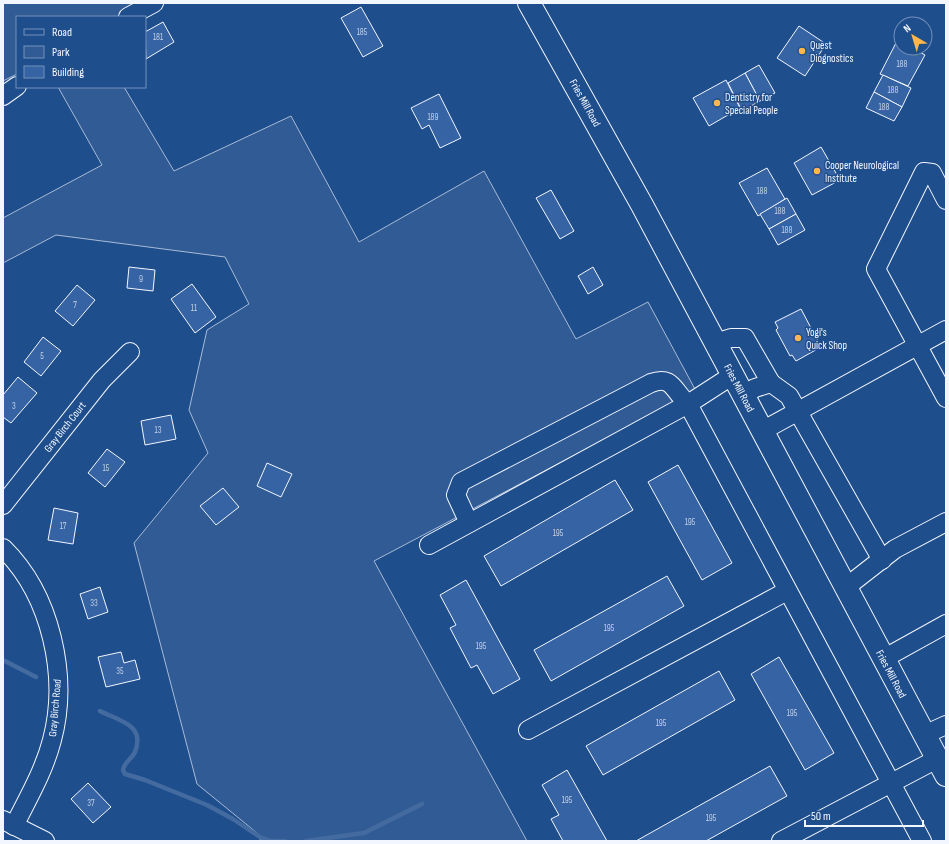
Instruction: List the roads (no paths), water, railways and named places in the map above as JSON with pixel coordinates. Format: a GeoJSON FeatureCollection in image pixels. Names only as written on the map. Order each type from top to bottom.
{"type":"FeatureCollection","features":[{"type":"Feature","properties":{"kind":"main road","name":"Fries Mill Road"},"geometry":{"type":"LineString","coordinates":[[529,3],[642,205],[845,588],[942,767]]}},
{"type":"Feature","properties":{"kind":"street"},"geometry":{"type":"LineString","coordinates":[[130,16],[154,3]]}},
{"type":"Feature","properties":{"kind":"street"},"geometry":{"type":"LineString","coordinates":[[3,96],[16,87]]}},
{"type":"Feature","properties":{"kind":"street"},"geometry":{"type":"LineString","coordinates":[[946,200],[932,173],[924,172],[876,269],[946,398]]}},
{"type":"Feature","properties":{"kind":"street"},"geometry":{"type":"LineString","coordinates":[[762,431],[946,330]]}},
{"type":"Feature","properties":{"kind":"street"},"geometry":{"type":"LineString","coordinates":[[715,343],[731,338],[745,338],[771,383],[789,396],[799,411],[882,560]]}},
{"type":"Feature","properties":{"kind":"street","name":"Gray Birch Court"},"geometry":{"type":"LineString","coordinates":[[3,505],[102,380],[130,352]]}},
{"type":"Feature","properties":{"kind":"street"},"geometry":{"type":"LineString","coordinates":[[429,545],[688,404],[733,375]]}},
{"type":"Feature","properties":{"kind":"street"},"geometry":{"type":"LineString","coordinates":[[469,523],[456,495],[461,482],[661,380],[666,380],[688,404],[787,592],[922,841]]}},
{"type":"Feature","properties":{"kind":"street"},"geometry":{"type":"LineString","coordinates":[[743,395],[755,388],[771,383]]}},
{"type":"Feature","properties":{"kind":"street"},"geometry":{"type":"LineString","coordinates":[[845,588],[895,550],[946,522]]}},
{"type":"Feature","properties":{"kind":"street","name":"Gray Birch Road"},"geometry":{"type":"LineString","coordinates":[[3,548],[28,580],[45,617],[54,648],[59,681],[52,739],[37,780],[9,823]]}},
{"type":"Feature","properties":{"kind":"street"},"geometry":{"type":"LineString","coordinates":[[528,730],[787,592]]}},
{"type":"Feature","properties":{"kind":"street"},"geometry":{"type":"LineString","coordinates":[[883,659],[946,624]]}},
{"type":"Feature","properties":{"kind":"street"},"geometry":{"type":"LineString","coordinates":[[924,735],[946,725]]}},
{"type":"Feature","properties":{"kind":"street"},"geometry":{"type":"LineString","coordinates":[[781,841],[890,782],[942,767]]}},
{"type":"Feature","properties":{"kind":"street"},"geometry":{"type":"LineString","coordinates":[[9,823],[45,841]]}},
{"type":"Feature","properties":{"kind":"waterway"},"geometry":{"type":"LineString","coordinates":[[3,660],[36,677]]}},
{"type":"Feature","properties":{"kind":"waterway"},"geometry":{"type":"LineString","coordinates":[[100,711],[128,724],[137,735],[135,752],[124,767],[123,770],[125,774],[145,780],[207,805],[233,819],[260,837],[271,841],[285,841]]}},
{"type":"Feature","properties":{"kind":"waterway"},"geometry":{"type":"LineString","coordinates":[[306,841],[364,833],[422,804]]}},
{"type":"Feature","properties":{"kind":"place","name":"Quest Diognostics"},"geometry":{"type":"Point","coordinates":[802,51]}},
{"type":"Feature","properties":{"kind":"place","name":"Dentistry for Special People"},"geometry":{"type":"Point","coordinates":[717,103]}},
{"type":"Feature","properties":{"kind":"place","name":"Cooper Neurological Institute"},"geometry":{"type":"Point","coordinates":[817,171]}},
{"type":"Feature","properties":{"kind":"place","name":"Yogi's Quick Shop"},"geometry":{"type":"Point","coordinates":[798,338]}}]}
